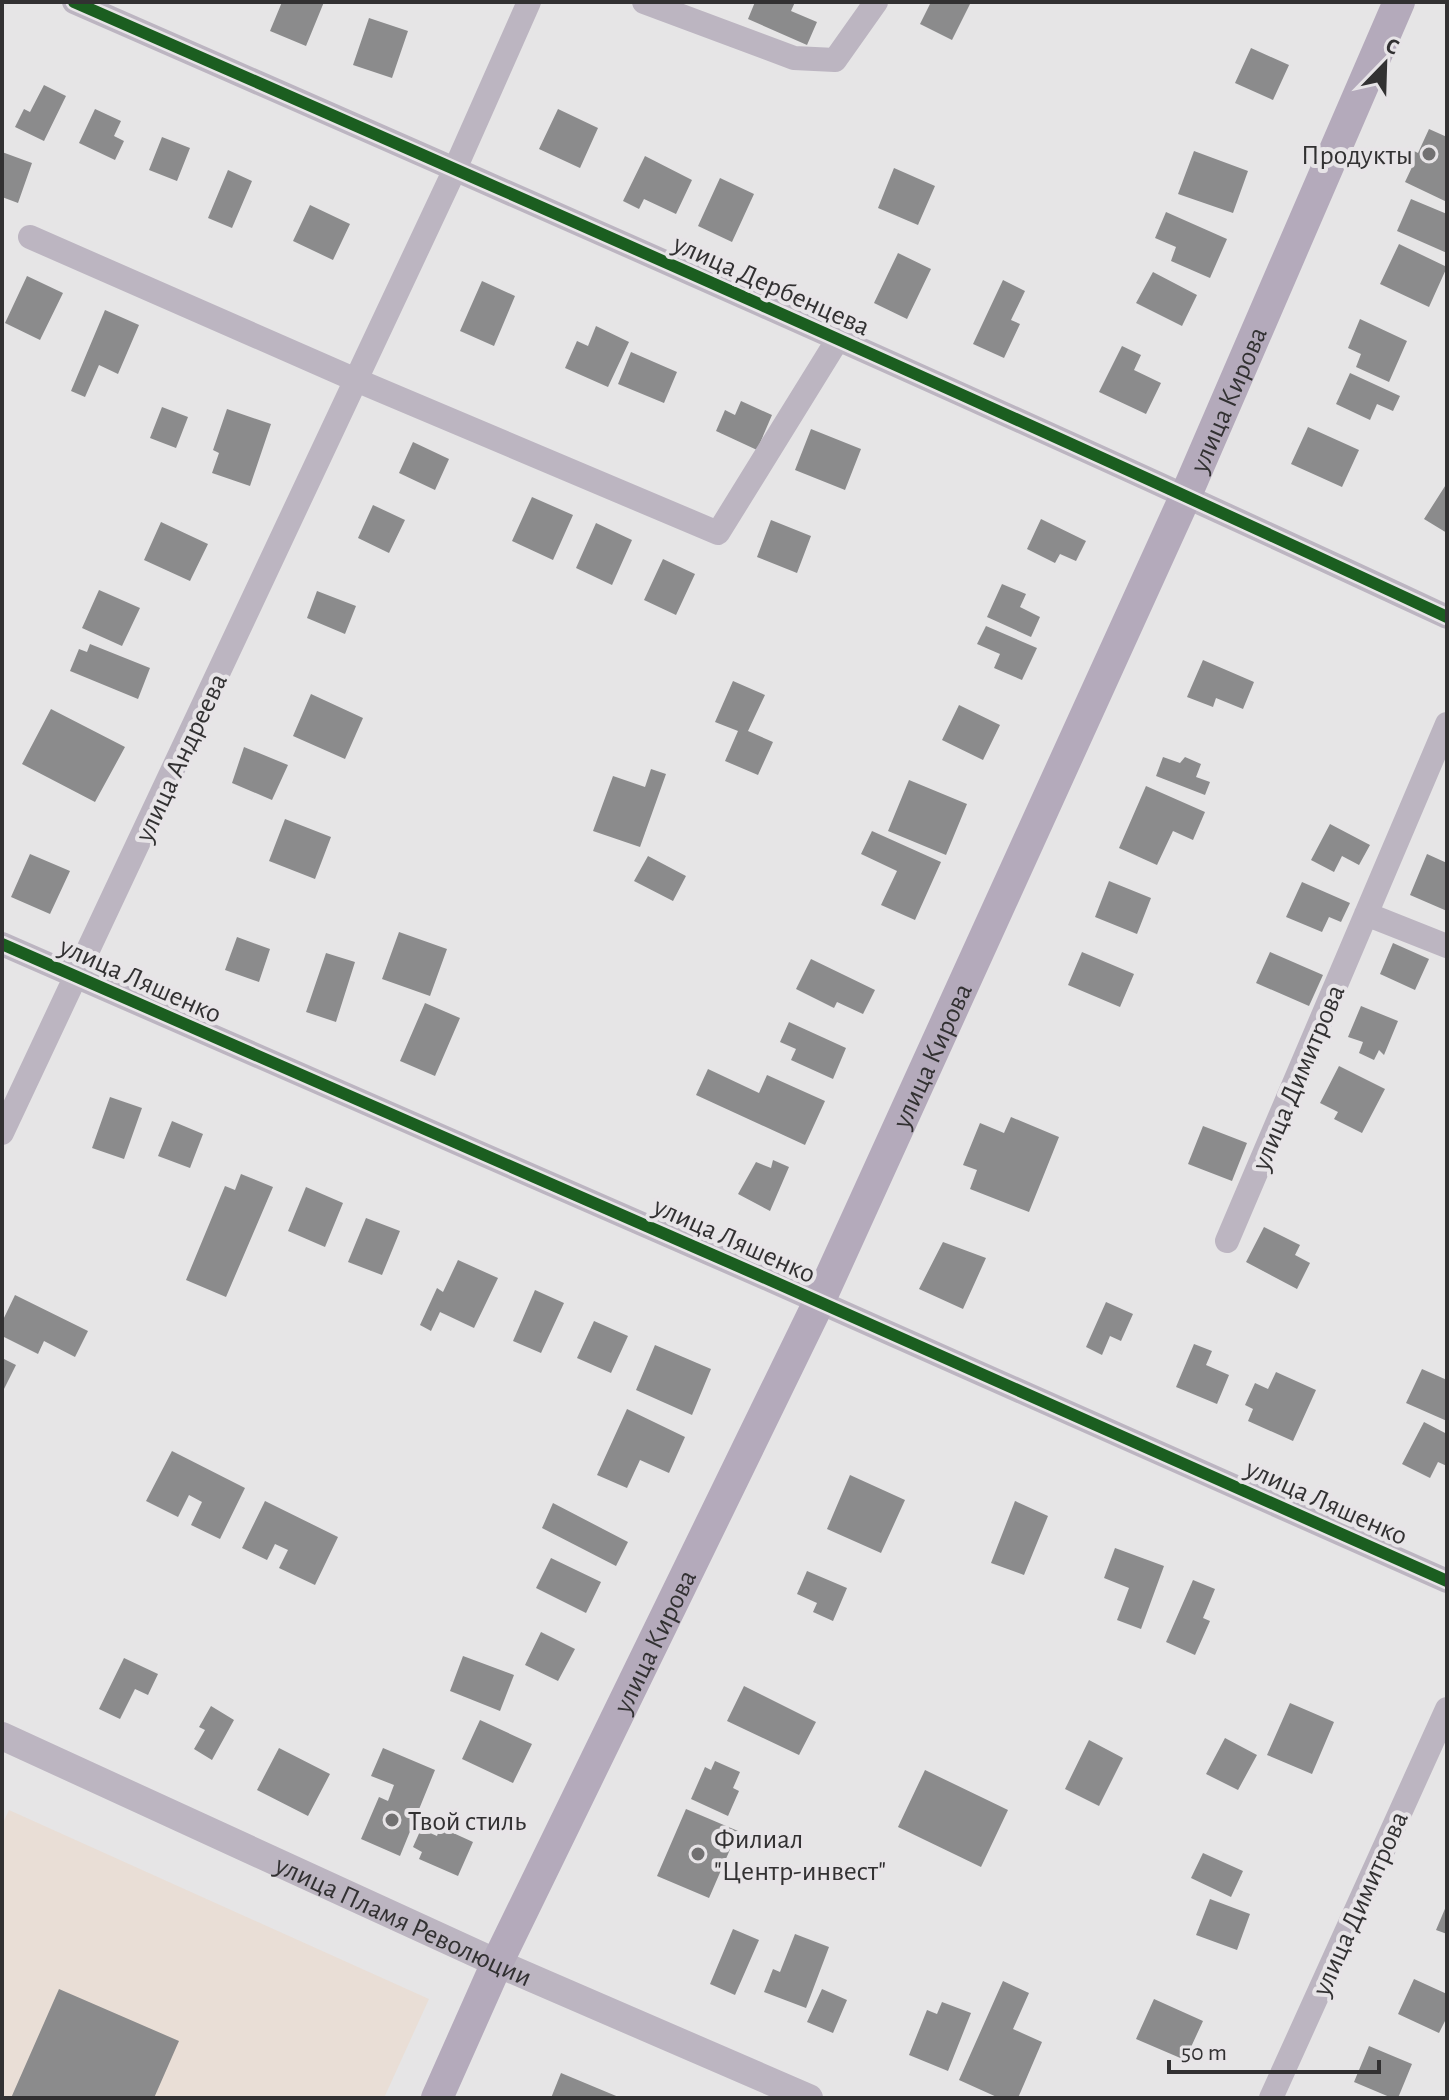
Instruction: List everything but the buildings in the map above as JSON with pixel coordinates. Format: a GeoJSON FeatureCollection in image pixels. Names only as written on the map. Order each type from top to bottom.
{"type":"FeatureCollection","features":[{"type":"Feature","properties":{"kind":"main road","name":"улица Кирова"},"geometry":{"type":"LineString","coordinates":[[437,2098],[497,1963],[819,1302],[1186,495],[1399,2]]}},
{"type":"Feature","properties":{"kind":"street","name":"улица Дербенцева"},"geometry":{"type":"LineString","coordinates":[[74,2],[838,339],[1186,495],[1447,617]]}},
{"type":"Feature","properties":{"kind":"street","name":"улица Андреева"},"geometry":{"type":"LineString","coordinates":[[2,1133],[455,169],[529,2]]}},
{"type":"Feature","properties":{"kind":"street"},"geometry":{"type":"LineString","coordinates":[[644,2],[794,58],[835,60],[876,2]]}},
{"type":"Feature","properties":{"kind":"street"},"geometry":{"type":"LineString","coordinates":[[30,237],[356,380]]}},
{"type":"Feature","properties":{"kind":"street","name":"улица Дербенцева"},"geometry":{"type":"LineString","coordinates":[[356,380],[718,533],[838,339]]}},
{"type":"Feature","properties":{"kind":"street","name":"улица Димитрова"},"geometry":{"type":"LineString","coordinates":[[1227,1241],[1447,724]]}},
{"type":"Feature","properties":{"kind":"street"},"geometry":{"type":"LineString","coordinates":[[1366,914],[1447,946]]}},
{"type":"Feature","properties":{"kind":"street","name":"улица Ляшенко"},"geometry":{"type":"LineString","coordinates":[[2,944],[1447,1581]]}},
{"type":"Feature","properties":{"kind":"street","name":"улица Димитрова"},"geometry":{"type":"LineString","coordinates":[[1271,2098],[1447,1709]]}},
{"type":"Feature","properties":{"kind":"street","name":"улица Пламя Революции"},"geometry":{"type":"LineString","coordinates":[[2,1736],[497,1963],[809,2098]]}},
{"type":"Feature","properties":{"kind":"shaded area"},"geometry":{"type":"Polygon","coordinates":[[[9,1810],[429,1999],[384,2098],[2,2098],[2,1825],[9,1810]]]}},
{"type":"Feature","properties":{"kind":"cycle path"},"geometry":{"type":"LineString","coordinates":[[74,2],[934,382],[1447,617]]}},
{"type":"Feature","properties":{"kind":"cycle path"},"geometry":{"type":"LineString","coordinates":[[2,944],[1447,1581]]}},
{"type":"Feature","properties":{"kind":"place","name":"Продукты"},"geometry":{"type":"Point","coordinates":[1429,154]}},
{"type":"Feature","properties":{"kind":"place","name":"Твой стиль"},"geometry":{"type":"Point","coordinates":[392,1820]}},
{"type":"Feature","properties":{"kind":"place","name":"Филиал \"Центр-инвест\""},"geometry":{"type":"Point","coordinates":[698,1854]}}]}
